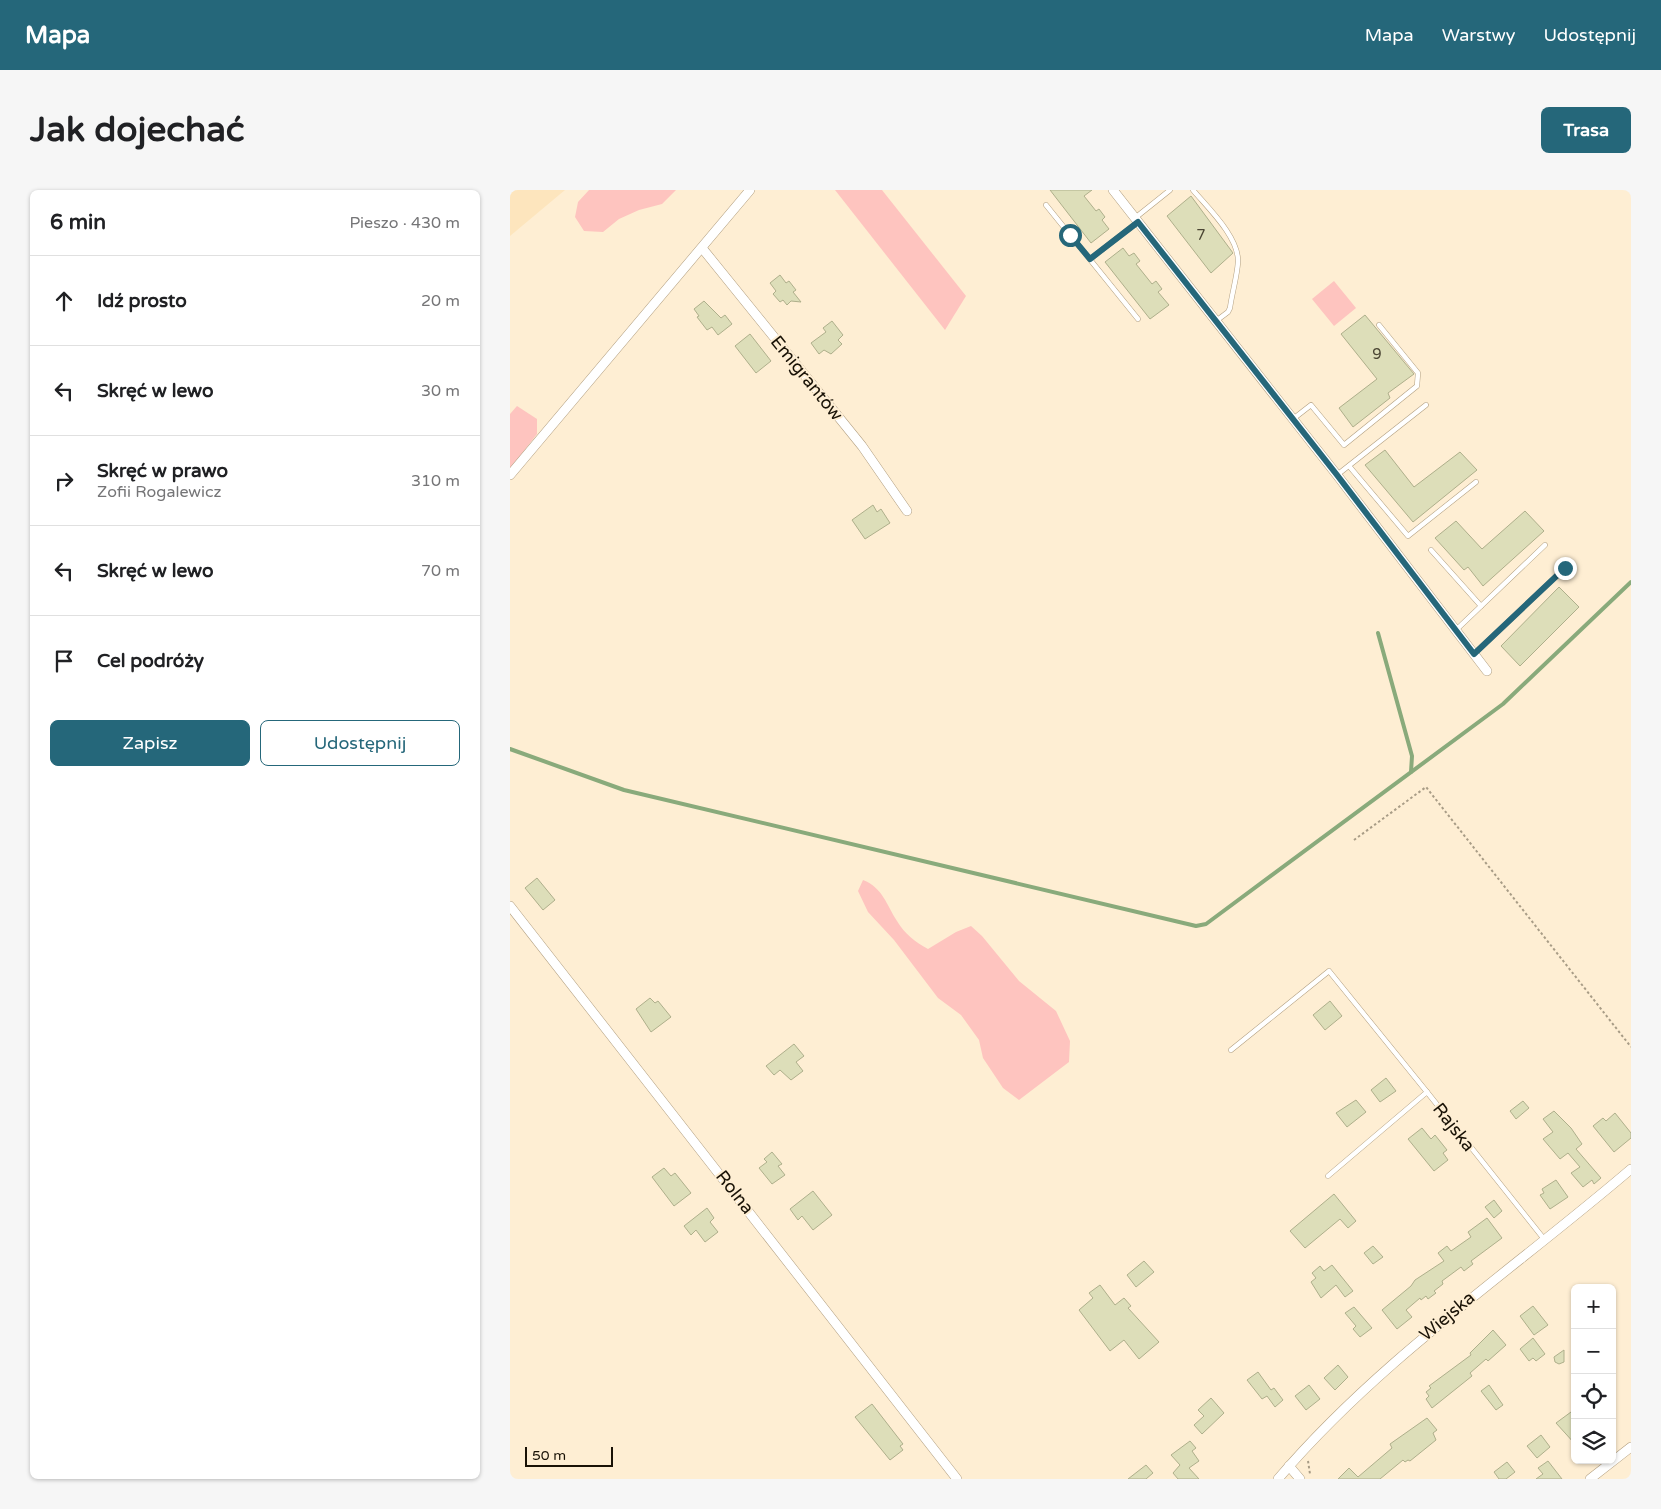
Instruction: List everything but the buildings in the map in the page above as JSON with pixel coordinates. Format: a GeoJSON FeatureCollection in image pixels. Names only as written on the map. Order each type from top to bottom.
{"type":"FeatureCollection","features":[{"type":"Feature","properties":{"kind":"street"},"geometry":{"type":"LineString","coordinates":[[510,476],[750,190]]}},
{"type":"Feature","properties":{"kind":"street"},"geometry":{"type":"LineString","coordinates":[[1113,190],[1337,475],[1487,671]]}},
{"type":"Feature","properties":{"kind":"street","name":"Emigrantów"},"geometry":{"type":"LineString","coordinates":[[702,248],[862,446],[907,511]]}},
{"type":"Feature","properties":{"kind":"street","name":"Rolna"},"geometry":{"type":"LineString","coordinates":[[510,906],[957,1479]]}},
{"type":"Feature","properties":{"kind":"street","name":"Wiejska"},"geometry":{"type":"LineString","coordinates":[[1278,1479],[1305,1446],[1417,1341],[1631,1169]]}},
{"type":"Feature","properties":{"kind":"street"},"geometry":{"type":"LineString","coordinates":[[1590,1479],[1631,1448]]}},
{"type":"Feature","properties":{"kind":"street"},"geometry":{"type":"LineString","coordinates":[[1288,1466],[1300,1479]]}},
{"type":"Feature","properties":{"kind":"lane"},"geometry":{"type":"LineString","coordinates":[[1090,259],[1170,190]]}},
{"type":"Feature","properties":{"kind":"lane"},"geometry":{"type":"LineString","coordinates":[[1193,190],[1232,240],[1237,253],[1238,261],[1230,308],[1228,312],[1216,321]]}},
{"type":"Feature","properties":{"kind":"lane"},"geometry":{"type":"LineString","coordinates":[[1046,205],[1138,319]]}},
{"type":"Feature","properties":{"kind":"lane"},"geometry":{"type":"LineString","coordinates":[[1293,419],[1311,405],[1344,445],[1417,386],[1418,373],[1379,325]]}},
{"type":"Feature","properties":{"kind":"lane"},"geometry":{"type":"LineString","coordinates":[[1337,475],[1426,405]]}},
{"type":"Feature","properties":{"kind":"lane"},"geometry":{"type":"LineString","coordinates":[[1349,466],[1408,536],[1476,482]]}},
{"type":"Feature","properties":{"kind":"lane"},"geometry":{"type":"LineString","coordinates":[[1456,630],[1545,545]]}},
{"type":"Feature","properties":{"kind":"lane"},"geometry":{"type":"LineString","coordinates":[[1431,550],[1481,606]]}},
{"type":"Feature","properties":{"kind":"lane"},"geometry":{"type":"LineString","coordinates":[[1474,654],[1565,568]]}},
{"type":"Feature","properties":{"kind":"lane"},"geometry":{"type":"LineString","coordinates":[[1231,1050],[1330,971],[1427,1092]]}},
{"type":"Feature","properties":{"kind":"lane","name":"Rajska"},"geometry":{"type":"LineString","coordinates":[[1328,1176],[1427,1092],[1544,1239]]}},
{"type":"Feature","properties":{"kind":"path"},"geometry":{"type":"LineString","coordinates":[[1354,840],[1426,787],[1631,1047]]}},
{"type":"Feature","properties":{"kind":"shaded area"},"geometry":{"type":"Polygon","coordinates":[[[510,190],[565,190],[510,236],[510,190]]]}},
{"type":"Feature","properties":{"kind":"shaded area"},"geometry":{"type":"Polygon","coordinates":[[[589,190],[676,190],[662,204],[639,210],[619,219],[603,232],[584,231],[575,217],[578,202],[589,190]]]}},
{"type":"Feature","properties":{"kind":"shaded area"},"geometry":{"type":"Polygon","coordinates":[[[835,190],[882,190],[966,296],[945,330],[835,190]]]}},
{"type":"Feature","properties":{"kind":"shaded area"},"geometry":{"type":"Polygon","coordinates":[[[1334,281],[1356,308],[1334,326],[1312,299],[1334,281]]]}},
{"type":"Feature","properties":{"kind":"shaded area"},"geometry":{"type":"Polygon","coordinates":[[[517,406],[537,419],[537,434],[510,469],[510,414],[517,406]]]}},
{"type":"Feature","properties":{"kind":"shaded area"},"geometry":{"type":"Polygon","coordinates":[[[863,880],[870,883],[880,892],[900,926],[907,934],[928,949],[956,932],[971,926],[982,936],[1019,981],[1056,1011],[1070,1041],[1069,1062],[1019,1100],[1003,1088],[983,1058],[979,1040],[961,1015],[938,998],[894,940],[868,912],[858,891],[863,880]]]}},
{"type":"Feature","properties":{"kind":"waterway"},"geometry":{"type":"LineString","coordinates":[[510,749],[624,790],[1196,926],[1206,924],[1503,704],[1631,582]]}},
{"type":"Feature","properties":{"kind":"waterway"},"geometry":{"type":"LineString","coordinates":[[1378,633],[1412,756],[1411,772]]}},
{"type":"Feature","properties":{"kind":"route"},"geometry":{"type":"LineString","coordinates":[[1070,235],[1090,259],[1138,222],[1337,475],[1474,654],[1565,568]]}}]}
